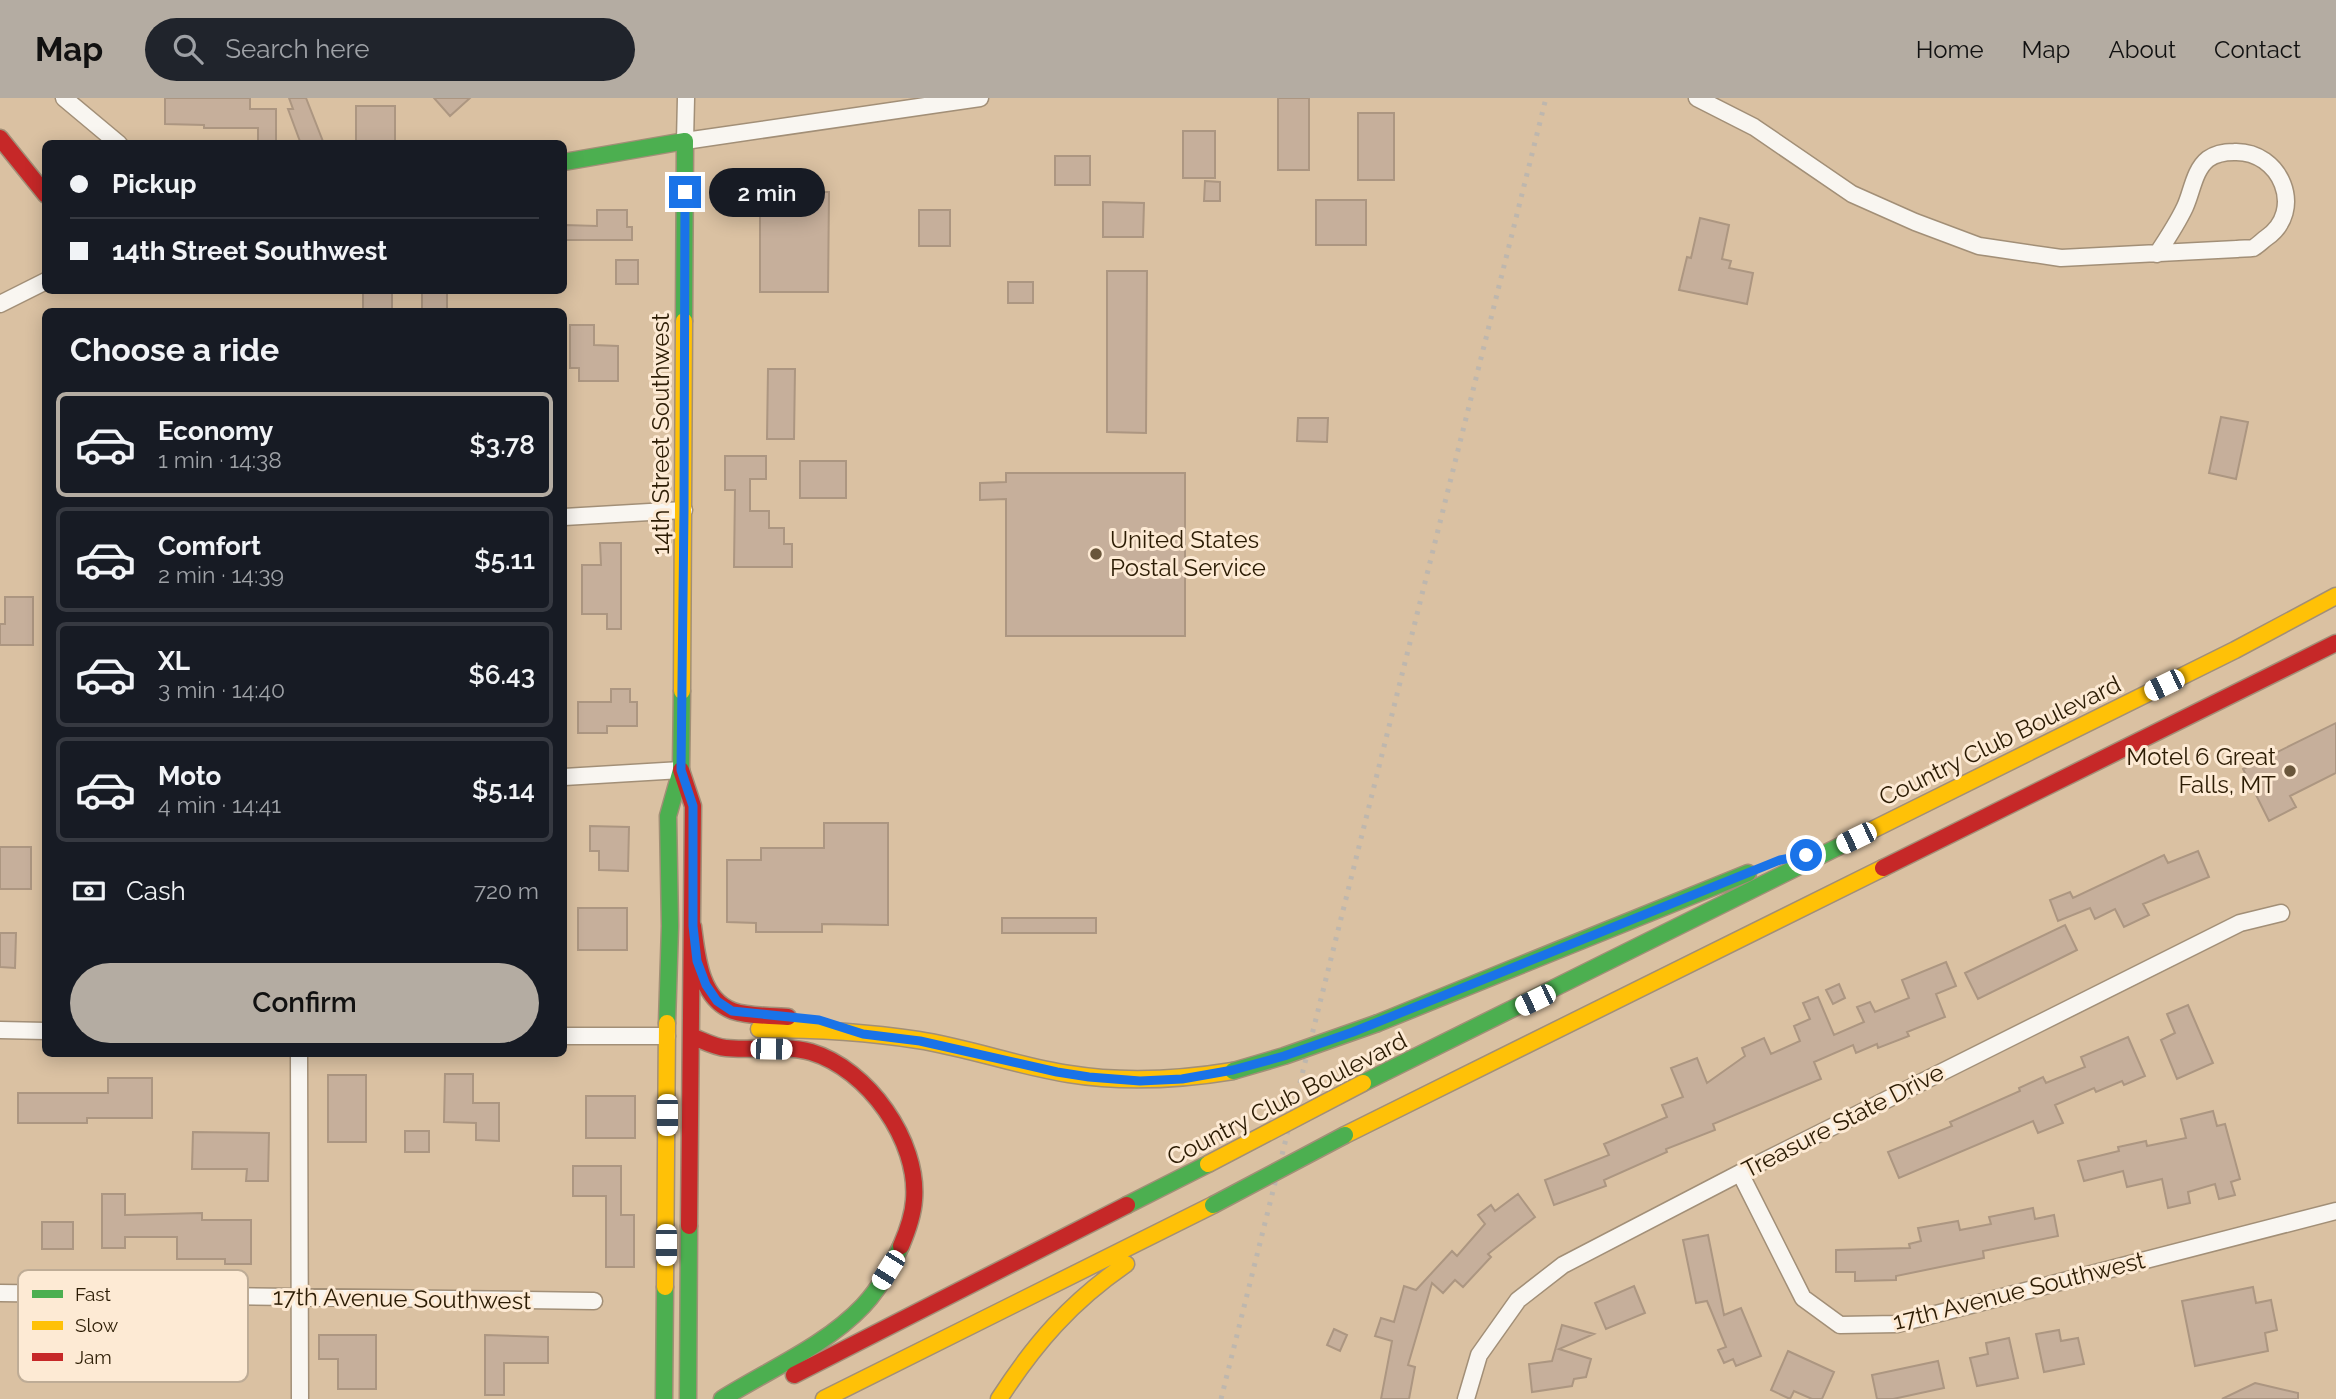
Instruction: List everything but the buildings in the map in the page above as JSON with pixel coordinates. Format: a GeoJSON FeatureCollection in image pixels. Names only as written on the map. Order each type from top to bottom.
{"type":"FeatureCollection","features":[{"type":"Feature","properties":{"kind":"main road"},"geometry":{"type":"LineString","coordinates":[[0,138],[42,190]]}},
{"type":"Feature","properties":{"kind":"main road"},"geometry":{"type":"LineString","coordinates":[[567,161],[685,141]]}},
{"type":"Feature","properties":{"kind":"main road","name":"14th Street Southwest"},"geometry":{"type":"LineString","coordinates":[[664,1399],[670,926],[668,816],[681,770],[685,141]]}},
{"type":"Feature","properties":{"kind":"main road","name":"Country Club Boulevard"},"geometry":{"type":"LineString","coordinates":[[747,1399],[1363,1083],[1584,976],[1832,849],[2235,650],[2336,596]]}},
{"type":"Feature","properties":{"kind":"main road"},"geometry":{"type":"LineString","coordinates":[[824,1399],[1213,1205],[1345,1135],[2336,643]]}},
{"type":"Feature","properties":{"kind":"main road","name":"14th Street Southwest"},"geometry":{"type":"LineString","coordinates":[[681,770],[693,806],[688,1399]]}},
{"type":"Feature","properties":{"kind":"main road"},"geometry":{"type":"LineString","coordinates":[[667,1037],[729,1029],[822,1029],[920,1041],[1089,1077],[1140,1081],[1172,1080],[1233,1070],[1284,1056],[1378,1023],[1780,860],[1832,849]]}},
{"type":"Feature","properties":{"kind":"main road"},"geometry":{"type":"LineString","coordinates":[[693,926],[697,961],[706,985],[717,1001],[732,1011],[819,1020],[863,1034]]}},
{"type":"Feature","properties":{"kind":"main road"},"geometry":{"type":"LineString","coordinates":[[691,1036],[723,1048],[794,1049],[819,1055],[840,1066],[883,1104],[910,1162],[914,1199],[900,1251],[876,1290],[854,1314],[819,1339],[726,1396]]}},
{"type":"Feature","properties":{"kind":"main road"},"geometry":{"type":"LineString","coordinates":[[999,1399],[1025,1359],[1066,1309],[1105,1278],[1213,1205]]}},
{"type":"Feature","properties":{"kind":"street"},"geometry":{"type":"LineString","coordinates":[[64,98],[114,140]]}},
{"type":"Feature","properties":{"kind":"street","name":"14th Street Southwest"},"geometry":{"type":"LineString","coordinates":[[685,141],[686,98]]}},
{"type":"Feature","properties":{"kind":"street"},"geometry":{"type":"LineString","coordinates":[[685,141],[980,98]]}},
{"type":"Feature","properties":{"kind":"street"},"geometry":{"type":"LineString","coordinates":[[1697,98],[1754,127],[1852,194],[1915,222],[1979,246],[2061,258],[2157,254],[2253,248],[2280,226],[2286,203],[2285,192],[2277,172],[2261,158],[2239,152],[2227,152],[2210,158],[2199,170],[2185,207],[2157,254]]}},
{"type":"Feature","properties":{"kind":"street"},"geometry":{"type":"LineString","coordinates":[[0,304],[42,283]]}},
{"type":"Feature","properties":{"kind":"street"},"geometry":{"type":"LineString","coordinates":[[567,517],[684,510]]}},
{"type":"Feature","properties":{"kind":"street"},"geometry":{"type":"LineString","coordinates":[[567,777],[681,770]]}},
{"type":"Feature","properties":{"kind":"street","name":"Treasure State Drive"},"geometry":{"type":"LineString","coordinates":[[1466,1399],[1479,1354],[1518,1300],[1563,1265],[1740,1173],[2240,923],[2281,913]]}},
{"type":"Feature","properties":{"kind":"street"},"geometry":{"type":"LineString","coordinates":[[0,1030],[42,1031]]}},
{"type":"Feature","properties":{"kind":"street"},"geometry":{"type":"LineString","coordinates":[[567,1036],[667,1037]]}},
{"type":"Feature","properties":{"kind":"street"},"geometry":{"type":"LineString","coordinates":[[299,1057],[300,1399]]}},
{"type":"Feature","properties":{"kind":"street","name":"17th Avenue Southwest"},"geometry":{"type":"LineString","coordinates":[[1740,1173],[1803,1298],[1840,1325],[1897,1324],[2336,1211]]}},
{"type":"Feature","properties":{"kind":"street","name":"17th Avenue Southwest"},"geometry":{"type":"LineString","coordinates":[[0,1293],[18,1293]]}},
{"type":"Feature","properties":{"kind":"street","name":"17th Avenue Southwest"},"geometry":{"type":"LineString","coordinates":[[248,1296],[594,1301]]}},
{"type":"Feature","properties":{"kind":"railway"},"geometry":{"type":"LineString","coordinates":[[1221,1399],[1546,98]]}},
{"type":"Feature","properties":{"kind":"traffic: fast"},"geometry":{"type":"LineString","coordinates":[[567,161],[685,141],[684,321]]}},
{"type":"Feature","properties":{"kind":"traffic: fast"},"geometry":{"type":"LineString","coordinates":[[667,1023],[670,926],[668,816],[681,770],[682,691]]}},
{"type":"Feature","properties":{"kind":"traffic: fast"},"geometry":{"type":"LineString","coordinates":[[1363,1083],[1860,836]]}},
{"type":"Feature","properties":{"kind":"traffic: fast"},"geometry":{"type":"LineString","coordinates":[[1378,1023],[1748,873]]}},
{"type":"Feature","properties":{"kind":"traffic: fast"},"geometry":{"type":"LineString","coordinates":[[1233,1071],[1378,1023]]}},
{"type":"Feature","properties":{"kind":"traffic: fast"},"geometry":{"type":"LineString","coordinates":[[1213,1205],[1345,1135]]}},
{"type":"Feature","properties":{"kind":"traffic: fast"},"geometry":{"type":"LineString","coordinates":[[1127,1205],[1208,1164]]}},
{"type":"Feature","properties":{"kind":"traffic: fast"},"geometry":{"type":"LineString","coordinates":[[688,1399],[689,1226]]}},
{"type":"Feature","properties":{"kind":"traffic: fast"},"geometry":{"type":"LineString","coordinates":[[722,1399],[814,1345],[848,1320],[874,1293],[901,1246]]}},
{"type":"Feature","properties":{"kind":"traffic: fast"},"geometry":{"type":"LineString","coordinates":[[664,1399],[665,1287]]}},
{"type":"Feature","properties":{"kind":"traffic: slow"},"geometry":{"type":"LineString","coordinates":[[682,691],[684,321]]}},
{"type":"Feature","properties":{"kind":"traffic: slow"},"geometry":{"type":"LineString","coordinates":[[1860,836],[2235,650],[2336,596]]}},
{"type":"Feature","properties":{"kind":"traffic: slow"},"geometry":{"type":"LineString","coordinates":[[1345,1135],[1883,868]]}},
{"type":"Feature","properties":{"kind":"traffic: slow"},"geometry":{"type":"LineString","coordinates":[[665,1287],[667,1023]]}},
{"type":"Feature","properties":{"kind":"traffic: slow"},"geometry":{"type":"LineString","coordinates":[[759,1029],[839,1032],[918,1040],[1050,1071],[1110,1079],[1192,1077],[1233,1071]]}},
{"type":"Feature","properties":{"kind":"traffic: slow"},"geometry":{"type":"LineString","coordinates":[[1208,1164],[1363,1083]]}},
{"type":"Feature","properties":{"kind":"traffic: slow"},"geometry":{"type":"LineString","coordinates":[[824,1399],[1213,1205]]}},
{"type":"Feature","properties":{"kind":"traffic: slow"},"geometry":{"type":"LineString","coordinates":[[999,1399],[1055,1325],[1088,1293],[1126,1264]]}},
{"type":"Feature","properties":{"kind":"traffic: jam"},"geometry":{"type":"LineString","coordinates":[[0,138],[42,190]]}},
{"type":"Feature","properties":{"kind":"traffic: jam"},"geometry":{"type":"LineString","coordinates":[[1883,868],[2336,643]]}},
{"type":"Feature","properties":{"kind":"traffic: jam"},"geometry":{"type":"LineString","coordinates":[[681,770],[693,806],[689,1226]]}},
{"type":"Feature","properties":{"kind":"traffic: jam"},"geometry":{"type":"LineString","coordinates":[[693,926],[702,975],[713,997],[733,1011],[788,1017]]}},
{"type":"Feature","properties":{"kind":"traffic: jam"},"geometry":{"type":"LineString","coordinates":[[691,1036],[726,1048],[790,1048],[811,1052],[852,1074],[870,1091],[899,1132],[913,1177],[912,1212],[901,1246]]}},
{"type":"Feature","properties":{"kind":"traffic: jam"},"geometry":{"type":"LineString","coordinates":[[794,1375],[1127,1205]]}},
{"type":"Feature","properties":{"kind":"place","name":"United States Postal Service"},"geometry":{"type":"Point","coordinates":[1096,554]}},
{"type":"Feature","properties":{"kind":"place","name":"Motel 6 Great Falls, MT"},"geometry":{"type":"Point","coordinates":[2290,771]}},
{"type":"Feature","properties":{"kind":"route"},"geometry":{"type":"LineString","coordinates":[[685,192],[681,770],[693,806],[693,926],[697,961],[706,985],[717,1001],[732,1011],[819,1020],[863,1034],[920,1041],[1089,1077],[1140,1081],[1182,1079],[1233,1070],[1284,1056],[1353,1032],[1780,860],[1806,855]]}}]}
